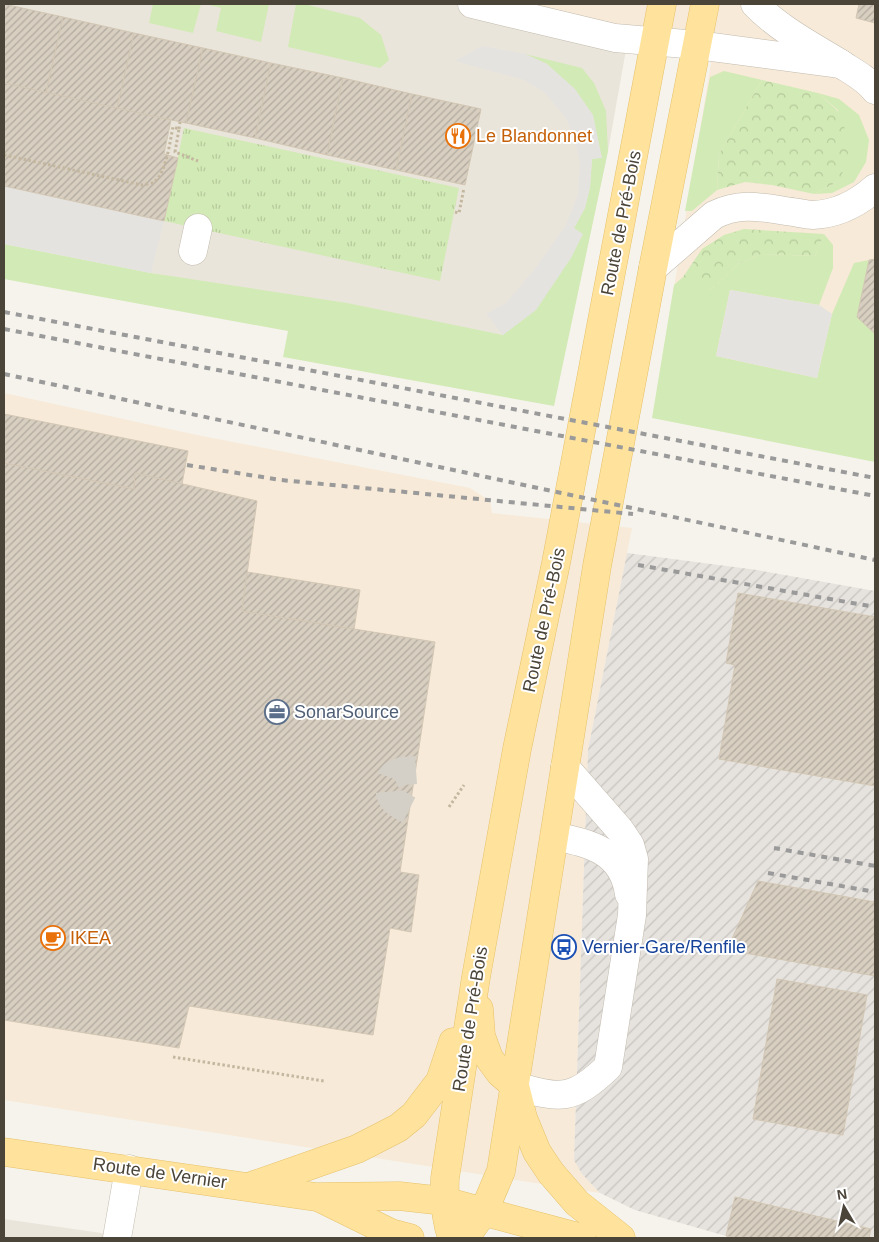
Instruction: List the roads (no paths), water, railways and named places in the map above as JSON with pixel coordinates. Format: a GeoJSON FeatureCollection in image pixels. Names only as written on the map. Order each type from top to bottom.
{"type":"FeatureCollection","features":[{"type":"Feature","properties":{"kind":"main road","name":"Route de Pré-Bois"},"geometry":{"type":"LineString","coordinates":[[452,1238],[448,1227],[444,1201],[446,1164],[476,977],[517,749],[556,563],[662,4]]}},
{"type":"Feature","properties":{"kind":"main road"},"geometry":{"type":"LineString","coordinates":[[466,1238],[484,1211],[501,1171],[597,566],[705,4]]}},
{"type":"Feature","properties":{"kind":"main road"},"geometry":{"type":"LineString","coordinates":[[476,977],[481,1036],[489,1058],[500,1073],[515,1086],[527,1127],[537,1152],[551,1173],[577,1203],[621,1238]]}},
{"type":"Feature","properties":{"kind":"main road"},"geometry":{"type":"LineString","coordinates":[[252,1186],[357,1149],[398,1128],[414,1115],[440,1081],[476,977]]}},
{"type":"Feature","properties":{"kind":"main road","name":"Route de Vernier"},"geometry":{"type":"LineString","coordinates":[[4,1152],[129,1168],[316,1196],[399,1196],[444,1201],[582,1238]]}},
{"type":"Feature","properties":{"kind":"main road","name":"Route de Vernier"},"geometry":{"type":"LineString","coordinates":[[316,1196],[391,1233],[410,1238]]}},
{"type":"Feature","properties":{"kind":"street"},"geometry":{"type":"LineString","coordinates":[[472,4],[615,38],[697,45],[841,64]]}},
{"type":"Feature","properties":{"kind":"street"},"geometry":{"type":"LineString","coordinates":[[522,15],[560,4]]}},
{"type":"Feature","properties":{"kind":"street"},"geometry":{"type":"LineString","coordinates":[[754,4],[777,23],[853,70],[875,90]]}},
{"type":"Feature","properties":{"kind":"street"},"geometry":{"type":"LineString","coordinates":[[653,268],[707,221],[724,210],[749,205],[811,215],[837,212],[871,195]]}},
{"type":"Feature","properties":{"kind":"street"},"geometry":{"type":"LineString","coordinates":[[515,1086],[557,1096],[576,1092],[608,1067],[632,915],[634,859],[630,845],[620,830],[564,767]]}},
{"type":"Feature","properties":{"kind":"street"},"geometry":{"type":"LineString","coordinates":[[555,836],[588,844],[606,852],[620,865],[628,885],[632,915]]}},
{"type":"Feature","properties":{"kind":"street"},"geometry":{"type":"LineString","coordinates":[[117,1238],[129,1168]]}},
{"type":"Feature","properties":{"kind":"tunnel"},"geometry":{"type":"LineString","coordinates":[[409,810],[398,804],[391,797],[391,782],[393,775],[402,771],[416,770]]}},
{"type":"Feature","properties":{"kind":"railway"},"geometry":{"type":"LineString","coordinates":[[4,312],[875,478]]}},
{"type":"Feature","properties":{"kind":"railway"},"geometry":{"type":"LineString","coordinates":[[4,329],[875,496]]}},
{"type":"Feature","properties":{"kind":"railway"},"geometry":{"type":"LineString","coordinates":[[4,374],[875,560]]}},
{"type":"Feature","properties":{"kind":"railway"},"geometry":{"type":"LineString","coordinates":[[187,465],[281,480],[633,514]]}},
{"type":"Feature","properties":{"kind":"railway"},"geometry":{"type":"LineString","coordinates":[[638,565],[875,607]]}},
{"type":"Feature","properties":{"kind":"railway"},"geometry":{"type":"LineString","coordinates":[[774,848],[875,866]]}},
{"type":"Feature","properties":{"kind":"railway"},"geometry":{"type":"LineString","coordinates":[[768,873],[875,892]]}},
{"type":"Feature","properties":{"kind":"place","name":"Le Blandonnet"},"geometry":{"type":"Point","coordinates":[458,136]}},
{"type":"Feature","properties":{"kind":"place","name":"SonarSource"},"geometry":{"type":"Point","coordinates":[277,712]}},
{"type":"Feature","properties":{"kind":"place","name":"IKEA"},"geometry":{"type":"Point","coordinates":[53,938]}},
{"type":"Feature","properties":{"kind":"place","name":"Vernier-Gare/Renfile"},"geometry":{"type":"Point","coordinates":[564,947]}}]}
